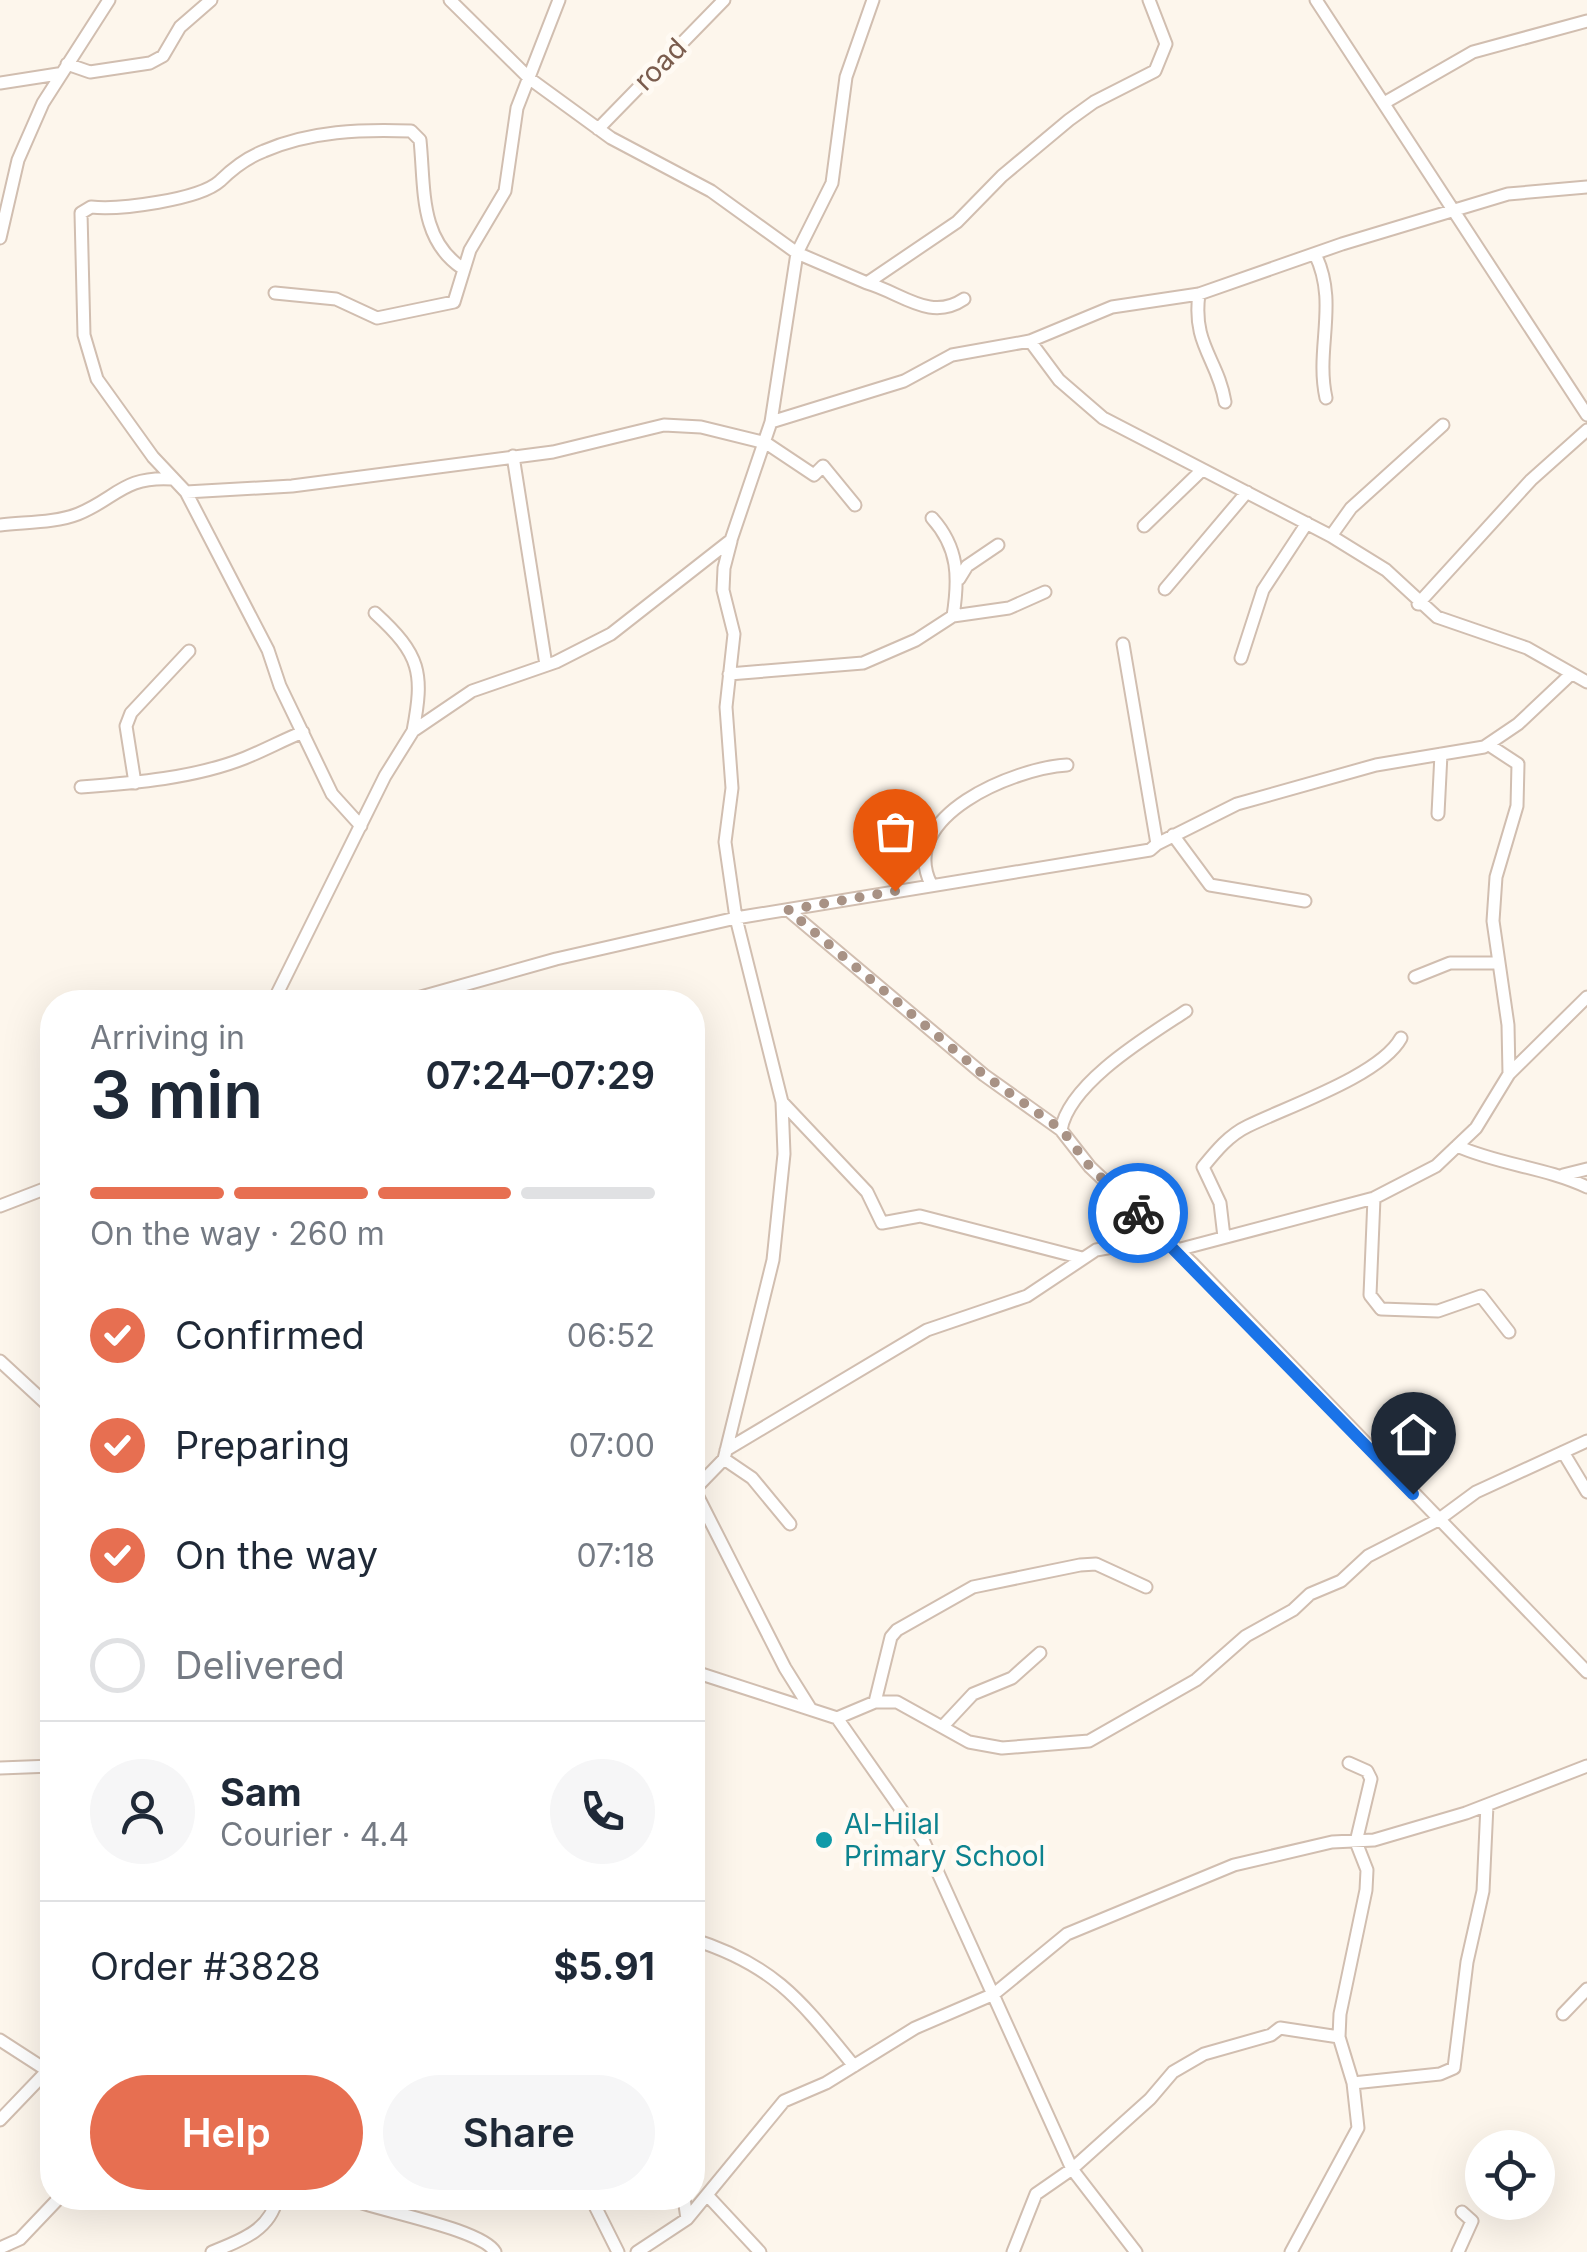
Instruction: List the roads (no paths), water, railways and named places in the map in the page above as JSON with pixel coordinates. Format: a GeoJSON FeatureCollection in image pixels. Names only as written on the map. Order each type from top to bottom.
{"type":"FeatureCollection","features":[{"type":"Feature","properties":{"kind":"street"},"geometry":{"type":"LineString","coordinates":[[94,0],[98,14]]}},
{"type":"Feature","properties":{"kind":"street"},"geometry":{"type":"LineString","coordinates":[[0,238],[18,160],[58,74],[109,0]]}},
{"type":"Feature","properties":{"kind":"street"},"geometry":{"type":"LineString","coordinates":[[67,64],[90,72],[150,62],[163,56],[180,28],[211,0]]}},
{"type":"Feature","properties":{"kind":"street"},"geometry":{"type":"LineString","coordinates":[[450,0],[530,79],[598,129],[642,157],[711,191],[797,253],[932,311],[948,310],[964,298]]}},
{"type":"Feature","properties":{"kind":"street"},"geometry":{"type":"LineString","coordinates":[[275,293],[324,296],[378,318],[454,302],[462,268],[505,191],[517,108],[559,0]]}},
{"type":"Feature","properties":{"kind":"street","name":"road"},"geometry":{"type":"LineString","coordinates":[[598,129],[724,0]]}},
{"type":"Feature","properties":{"kind":"street"},"geometry":{"type":"LineString","coordinates":[[725,1455],[773,1260],[774,1220],[782,1190],[782,1102],[736,918],[726,842],[732,788],[726,706],[734,634],[723,590],[724,568],[771,422],[797,253],[832,183],[846,77],[873,0]]}},
{"type":"Feature","properties":{"kind":"street"},"geometry":{"type":"LineString","coordinates":[[867,283],[957,222],[1002,176],[1069,120],[1094,102],[1156,72],[1166,44],[1149,0]]}},
{"type":"Feature","properties":{"kind":"street"},"geometry":{"type":"LineString","coordinates":[[1316,0],[1587,414]]}},
{"type":"Feature","properties":{"kind":"street"},"geometry":{"type":"LineString","coordinates":[[1384,103],[1472,52],[1587,21]]}},
{"type":"Feature","properties":{"kind":"street"},"geometry":{"type":"LineString","coordinates":[[0,83],[58,74]]}},
{"type":"Feature","properties":{"kind":"street"},"geometry":{"type":"LineString","coordinates":[[361,826],[332,794],[268,650],[186,492],[105,393],[87,354],[81,213],[91,207],[162,201],[208,187],[226,170],[265,150],[304,138],[334,132],[410,131],[420,140],[431,237],[440,254],[462,268]]}},
{"type":"Feature","properties":{"kind":"street"},"geometry":{"type":"LineString","coordinates":[[771,422],[904,381],[952,355],[1030,341],[1112,306],[1199,294],[1508,194],[1587,187]]}},
{"type":"Feature","properties":{"kind":"street"},"geometry":{"type":"LineString","coordinates":[[1315,254],[1328,280],[1328,341],[1320,368],[1326,398]]}},
{"type":"Feature","properties":{"kind":"street"},"geometry":{"type":"LineString","coordinates":[[1199,294],[1196,314],[1206,358],[1221,377],[1225,402]]}},
{"type":"Feature","properties":{"kind":"street"},"geometry":{"type":"LineString","coordinates":[[1030,341],[1058,380],[1103,418],[1331,536],[1386,570],[1418,604],[1459,627],[1527,648],[1587,682]]}},
{"type":"Feature","properties":{"kind":"street"},"geometry":{"type":"LineString","coordinates":[[186,492],[322,483],[588,446],[664,424],[701,427],[766,443],[814,475],[822,466],[854,505]]}},
{"type":"Feature","properties":{"kind":"street"},"geometry":{"type":"LineString","coordinates":[[1331,536],[1350,508],[1443,424]]}},
{"type":"Feature","properties":{"kind":"street"},"geometry":{"type":"LineString","coordinates":[[1418,604],[1530,480],[1587,430]]}},
{"type":"Feature","properties":{"kind":"street"},"geometry":{"type":"LineString","coordinates":[[513,456],[546,665]]}},
{"type":"Feature","properties":{"kind":"street"},"geometry":{"type":"LineString","coordinates":[[1144,526],[1202,470]]}},
{"type":"Feature","properties":{"kind":"street"},"geometry":{"type":"LineString","coordinates":[[0,525],[77,514],[112,491],[148,477],[172,478]]}},
{"type":"Feature","properties":{"kind":"street"},"geometry":{"type":"LineString","coordinates":[[1165,589],[1247,492]]}},
{"type":"Feature","properties":{"kind":"street"},"geometry":{"type":"LineString","coordinates":[[932,518],[946,533],[958,578],[953,616]]}},
{"type":"Feature","properties":{"kind":"street"},"geometry":{"type":"LineString","coordinates":[[1241,658],[1264,590],[1307,523]]}},
{"type":"Feature","properties":{"kind":"street"},"geometry":{"type":"LineString","coordinates":[[414,730],[472,692],[546,665],[611,634],[731,540]]}},
{"type":"Feature","properties":{"kind":"street"},"geometry":{"type":"LineString","coordinates":[[958,578],[967,566],[998,545]]}},
{"type":"Feature","properties":{"kind":"street"},"geometry":{"type":"LineString","coordinates":[[729,674],[863,663],[916,640],[953,616],[1009,608],[1045,592]]}},
{"type":"Feature","properties":{"kind":"street"},"geometry":{"type":"LineString","coordinates":[[278,990],[414,730],[420,674],[389,626],[375,613]]}},
{"type":"Feature","properties":{"kind":"street"},"geometry":{"type":"LineString","coordinates":[[1124,644],[1157,844]]}},
{"type":"Feature","properties":{"kind":"street"},"geometry":{"type":"LineString","coordinates":[[136,783],[126,726],[131,713],[189,651]]}},
{"type":"Feature","properties":{"kind":"street"},"geometry":{"type":"LineString","coordinates":[[469,990],[556,958],[736,918],[1150,850],[1237,804],[1376,765],[1488,745],[1570,675]]}},
{"type":"Feature","properties":{"kind":"street"},"geometry":{"type":"LineString","coordinates":[[81,786],[136,783],[244,759],[303,732]]}},
{"type":"Feature","properties":{"kind":"street"},"geometry":{"type":"LineString","coordinates":[[1488,745],[1518,764],[1518,806],[1496,878],[1497,963],[1508,1024],[1508,1074]]}},
{"type":"Feature","properties":{"kind":"street"},"geometry":{"type":"LineString","coordinates":[[1438,814],[1441,754]]}},
{"type":"Feature","properties":{"kind":"street"},"geometry":{"type":"LineString","coordinates":[[931,884],[923,865],[924,851],[944,815],[1027,771],[1067,765]]}},
{"type":"Feature","properties":{"kind":"street"},"geometry":{"type":"LineString","coordinates":[[1173,835],[1210,885],[1304,901]]}},
{"type":"Feature","properties":{"kind":"street"},"geometry":{"type":"LineString","coordinates":[[788,910],[984,1075],[1062,1130],[1090,1167],[1174,1247],[1587,1672]]}},
{"type":"Feature","properties":{"kind":"street"},"geometry":{"type":"LineString","coordinates":[[1415,977],[1450,963],[1497,963]]}},
{"type":"Feature","properties":{"kind":"street"},"geometry":{"type":"LineString","coordinates":[[705,1478],[725,1455],[926,1330],[1026,1296],[1082,1258],[1115,1244],[1174,1247],[1224,1238],[1374,1198],[1436,1166],[1476,1128],[1508,1074],[1587,997]]}},
{"type":"Feature","properties":{"kind":"street"},"geometry":{"type":"LineString","coordinates":[[1062,1130],[1073,1102],[1095,1078],[1186,1011]]}},
{"type":"Feature","properties":{"kind":"street"},"geometry":{"type":"LineString","coordinates":[[1224,1238],[1220,1203],[1203,1167],[1218,1148],[1249,1125],[1286,1113],[1340,1083],[1396,1047],[1400,1038]]}},
{"type":"Feature","properties":{"kind":"street"},"geometry":{"type":"LineString","coordinates":[[782,1102],[867,1192],[882,1223],[920,1216],[1082,1258]]}},
{"type":"Feature","properties":{"kind":"street"},"geometry":{"type":"LineString","coordinates":[[1457,1146],[1507,1166],[1544,1168],[1587,1187]]}},
{"type":"Feature","properties":{"kind":"street"},"geometry":{"type":"LineString","coordinates":[[1563,1176],[1587,1170]]}},
{"type":"Feature","properties":{"kind":"street"},"geometry":{"type":"LineString","coordinates":[[0,1206],[40,1191]]}},
{"type":"Feature","properties":{"kind":"street"},"geometry":{"type":"LineString","coordinates":[[1374,1198],[1370,1295],[1381,1309],[1438,1311],[1481,1296],[1508,1332]]}},
{"type":"Feature","properties":{"kind":"street"},"geometry":{"type":"LineString","coordinates":[[0,1361],[40,1399]]}},
{"type":"Feature","properties":{"kind":"street"},"geometry":{"type":"LineString","coordinates":[[837,1718],[874,1702],[897,1702],[969,1742],[1002,1748],[1078,1744],[1100,1736],[1196,1680],[1246,1636],[1293,1610],[1310,1594],[1341,1582],[1368,1556],[1438,1520],[1476,1492],[1587,1441]]}},
{"type":"Feature","properties":{"kind":"street"},"geometry":{"type":"LineString","coordinates":[[1563,1452],[1587,1492]]}},
{"type":"Feature","properties":{"kind":"street"},"geometry":{"type":"LineString","coordinates":[[725,1455],[752,1478],[790,1524]]}},
{"type":"Feature","properties":{"kind":"street"},"geometry":{"type":"LineString","coordinates":[[705,1512],[785,1668],[810,1708]]}},
{"type":"Feature","properties":{"kind":"street"},"geometry":{"type":"LineString","coordinates":[[874,1702],[891,1636],[941,1602],[974,1588],[1096,1564],[1146,1587]]}},
{"type":"Feature","properties":{"kind":"street"},"geometry":{"type":"LineString","coordinates":[[944,1725],[974,1694],[1012,1678],[1040,1653]]}},
{"type":"Feature","properties":{"kind":"street"},"geometry":{"type":"LineString","coordinates":[[705,1675],[837,1718],[924,1842],[1072,2169],[1136,2252]]}},
{"type":"Feature","properties":{"kind":"street"},"geometry":{"type":"LineString","coordinates":[[1291,2252],[1358,2128],[1353,2082],[1340,2037],[1366,1890],[1367,1870],[1356,1842],[1371,1780],[1367,1770],[1349,1763]]}},
{"type":"Feature","properties":{"kind":"street"},"geometry":{"type":"LineString","coordinates":[[0,1768],[40,1766]]}},
{"type":"Feature","properties":{"kind":"street"},"geometry":{"type":"LineString","coordinates":[[760,2252],[706,2195],[773,2111],[915,2028],[994,1994],[1067,1934],[1234,1865],[1332,1842],[1356,1842],[1406,1831],[1587,1766]]}},
{"type":"Feature","properties":{"kind":"street"},"geometry":{"type":"LineString","coordinates":[[1353,2082],[1440,2074],[1454,2068],[1468,1962],[1483,1891],[1487,1805]]}},
{"type":"Feature","properties":{"kind":"street"},"geometry":{"type":"LineString","coordinates":[[705,1943],[737,1954],[765,1970],[854,2066]]}},
{"type":"Feature","properties":{"kind":"street"},"geometry":{"type":"LineString","coordinates":[[1563,2014],[1587,1989]]}},
{"type":"Feature","properties":{"kind":"street"},"geometry":{"type":"LineString","coordinates":[[1013,2252],[1036,2194],[1072,2169],[1150,2099],[1173,2072],[1204,2054],[1232,2049],[1280,2028],[1340,2037]]}},
{"type":"Feature","properties":{"kind":"street"},"geometry":{"type":"LineString","coordinates":[[0,2040],[40,2066]]}},
{"type":"Feature","properties":{"kind":"street"},"geometry":{"type":"LineString","coordinates":[[0,2120],[40,2082]]}},
{"type":"Feature","properties":{"kind":"street"},"geometry":{"type":"LineString","coordinates":[[0,2248],[20,2239],[47,2210]]}},
{"type":"Feature","properties":{"kind":"street"},"geometry":{"type":"LineString","coordinates":[[212,2252],[246,2239],[274,2210]]}},
{"type":"Feature","properties":{"kind":"street"},"geometry":{"type":"LineString","coordinates":[[379,2210],[478,2235],[495,2252]]}},
{"type":"Feature","properties":{"kind":"street"},"geometry":{"type":"LineString","coordinates":[[597,2210],[618,2252]]}},
{"type":"Feature","properties":{"kind":"street"},"geometry":{"type":"LineString","coordinates":[[686,2210],[687,2219]]}},
{"type":"Feature","properties":{"kind":"street"},"geometry":{"type":"LineString","coordinates":[[637,2252],[687,2219],[694,2210]]}},
{"type":"Feature","properties":{"kind":"street"},"geometry":{"type":"LineString","coordinates":[[1458,2252],[1472,2222],[1462,2212]]}},
{"type":"Feature","properties":{"kind":"street"},"geometry":{"type":"LineString","coordinates":[[20,2239],[26,2252]]}},
{"type":"Feature","properties":{"kind":"place","name":"Al-Hilal Primary School"},"geometry":{"type":"Point","coordinates":[824,1840]}}]}
